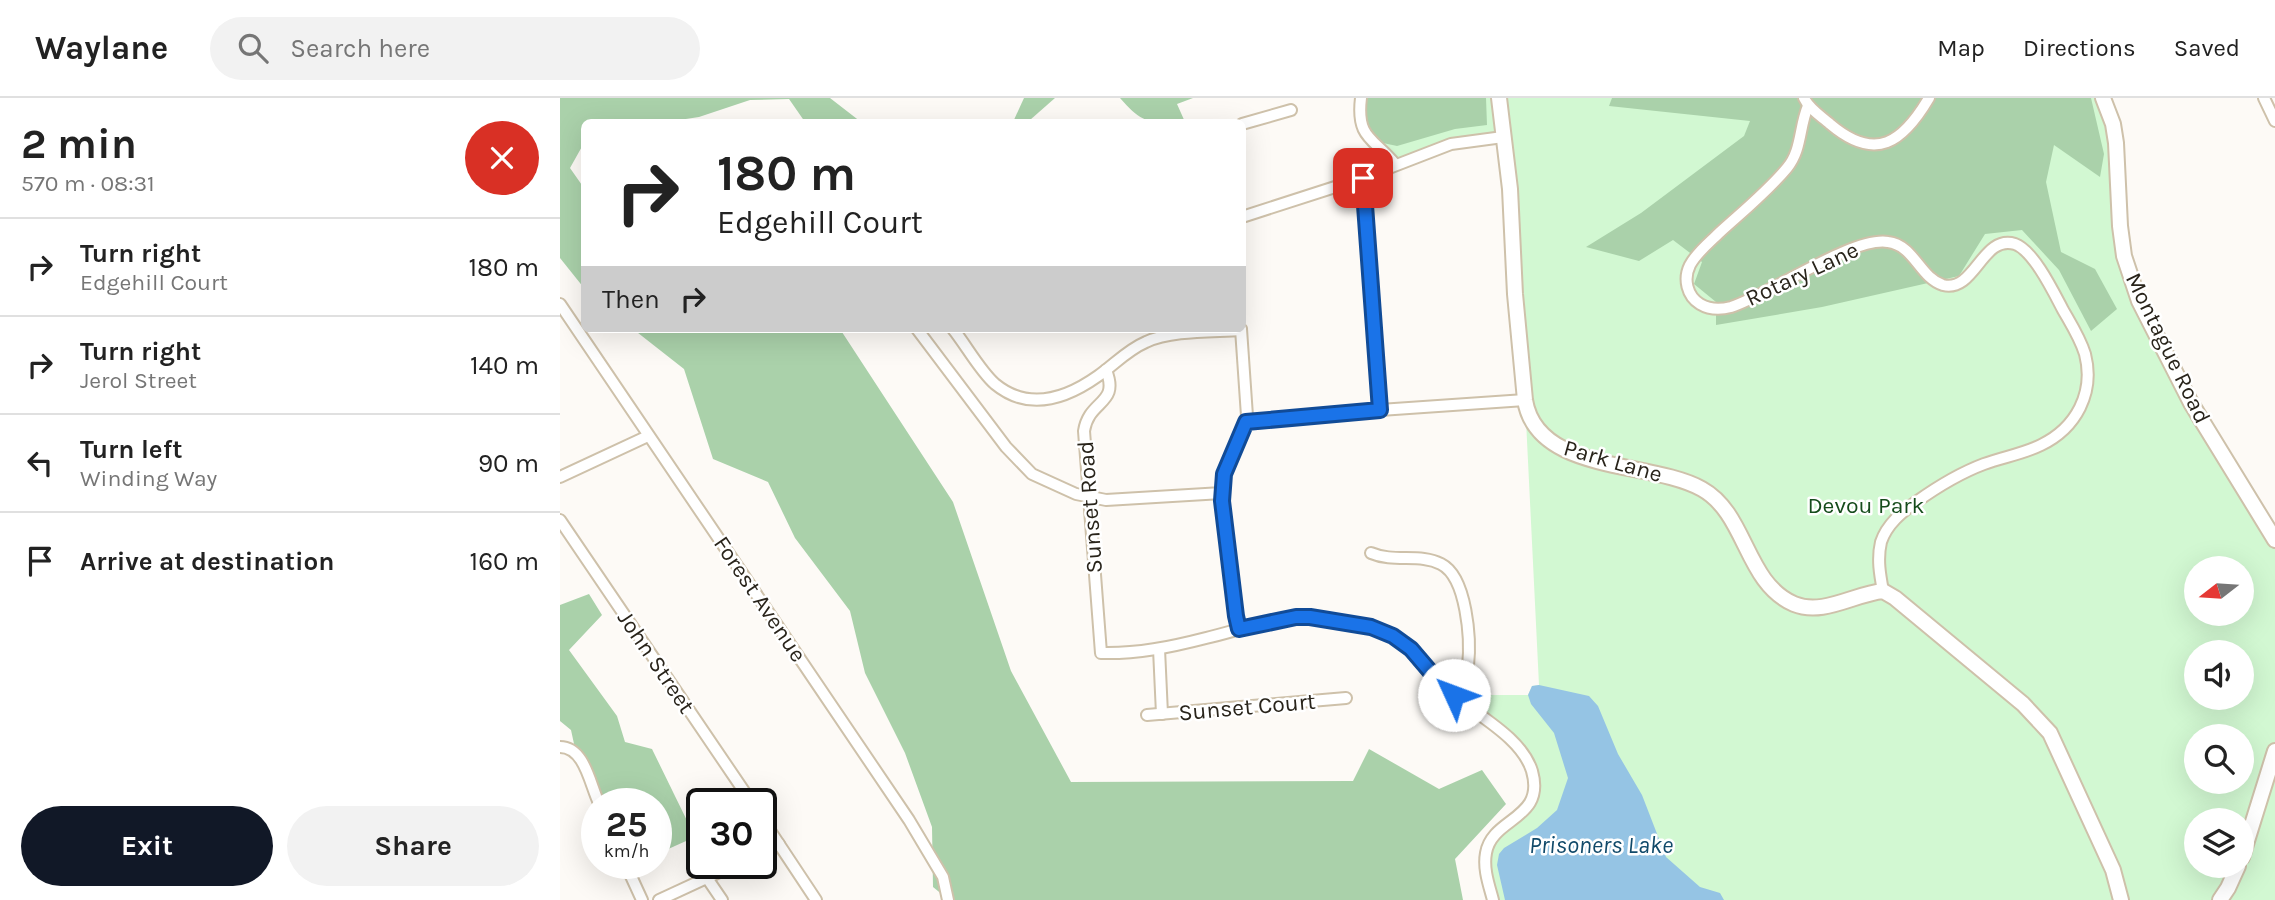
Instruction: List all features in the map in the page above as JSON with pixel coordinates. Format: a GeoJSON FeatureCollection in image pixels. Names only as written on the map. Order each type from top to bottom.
{"type":"FeatureCollection","features":[{"type":"Feature","properties":{"kind":"street"},"geometry":{"type":"LineString","coordinates":[[1361,98],[1360,115],[1364,132],[1395,164]]}},
{"type":"Feature","properties":{"kind":"street","name":"Park Lane"},"geometry":{"type":"LineString","coordinates":[[1499,98],[1510,189],[1515,294],[1525,400],[1527,411],[1538,430],[1567,451],[1676,479],[1710,494],[1727,513],[1761,574],[1784,598],[1807,608],[1819,608],[1883,591]]}},
{"type":"Feature","properties":{"kind":"street"},"geometry":{"type":"LineString","coordinates":[[1806,102],[1844,136],[1862,143],[1877,144],[1893,140],[1905,133],[1930,98]]}},
{"type":"Feature","properties":{"kind":"street","name":"Montague Road"},"geometry":{"type":"LineString","coordinates":[[2103,98],[2113,124],[2116,143],[2124,256],[2139,302],[2191,402],[2275,540]]}},
{"type":"Feature","properties":{"kind":"street"},"geometry":{"type":"LineString","coordinates":[[2264,98],[2275,121]]}},
{"type":"Feature","properties":{"kind":"street","name":"Rotary Lane"},"geometry":{"type":"LineString","coordinates":[[1806,102],[1802,134],[1788,167],[1702,249],[1689,268],[1686,284],[1696,302],[1715,309],[1740,304],[1831,259],[1876,242],[1901,246],[1936,281],[1953,285],[1962,282],[1997,246],[2014,244],[2023,249],[2035,263],[2051,288],[2079,338],[2088,371],[2082,406],[2062,433],[2026,452],[1963,473],[1903,511],[1891,524],[1880,546],[1878,564],[1883,591]]}},
{"type":"Feature","properties":{"kind":"street"},"geometry":{"type":"LineString","coordinates":[[1246,123],[1292,110]]}},
{"type":"Feature","properties":{"kind":"street"},"geometry":{"type":"LineString","coordinates":[[1246,216],[1363,178],[1451,144],[1503,137]]}},
{"type":"Feature","properties":{"kind":"street"},"geometry":{"type":"LineString","coordinates":[[1363,178],[1380,410]]}},
{"type":"Feature","properties":{"kind":"street","name":"Forest Avenue"},"geometry":{"type":"LineString","coordinates":[[560,304],[909,820],[943,877],[948,900]]}},
{"type":"Feature","properties":{"kind":"street"},"geometry":{"type":"LineString","coordinates":[[920,333],[998,437],[1027,470],[1053,485],[1089,497],[1124,500],[1222,493]]}},
{"type":"Feature","properties":{"kind":"street"},"geometry":{"type":"LineString","coordinates":[[956,333],[996,384],[1006,392],[1047,400],[1066,396],[1154,338],[1202,333]]}},
{"type":"Feature","properties":{"kind":"street"},"geometry":{"type":"LineString","coordinates":[[1239,629],[1222,493],[1224,474],[1246,422],[1247,390],[1241,333]]}},
{"type":"Feature","properties":{"kind":"street","name":"Sunset Road"},"geometry":{"type":"LineString","coordinates":[[1106,370],[1111,387],[1108,396],[1089,415],[1084,431],[1101,653],[1130,654],[1159,649]]}},
{"type":"Feature","properties":{"kind":"street"},"geometry":{"type":"LineString","coordinates":[[1246,422],[1525,400]]}},
{"type":"Feature","properties":{"kind":"street"},"geometry":{"type":"LineString","coordinates":[[560,477],[648,436]]}},
{"type":"Feature","properties":{"kind":"street","name":"John Street"},"geometry":{"type":"LineString","coordinates":[[560,520],[742,788]]}},
{"type":"Feature","properties":{"kind":"street"},"geometry":{"type":"LineString","coordinates":[[1371,553],[1384,559],[1434,561],[1449,569],[1455,577],[1464,598],[1468,666],[1465,679],[1454,695]]}},
{"type":"Feature","properties":{"kind":"street"},"geometry":{"type":"LineString","coordinates":[[1883,591],[2023,704],[2050,733],[2113,870],[2121,900]]}},
{"type":"Feature","properties":{"kind":"street"},"geometry":{"type":"LineString","coordinates":[[1162,714],[1159,649],[1296,617],[1371,627],[1393,636],[1411,649],[1440,683],[1505,735],[1531,769],[1534,783],[1532,801],[1495,835],[1487,849],[1486,873],[1493,900]]}},
{"type":"Feature","properties":{"kind":"street","name":"Sunset Court"},"geometry":{"type":"LineString","coordinates":[[1147,715],[1346,698]]}},
{"type":"Feature","properties":{"kind":"street"},"geometry":{"type":"LineString","coordinates":[[560,747],[567,747],[576,753],[593,788]]}},
{"type":"Feature","properties":{"kind":"street"},"geometry":{"type":"LineString","coordinates":[[2254,825],[2271,779],[2275,751]]}},
{"type":"Feature","properties":{"kind":"street"},"geometry":{"type":"LineString","coordinates":[[777,841],[816,900]]}},
{"type":"Feature","properties":{"kind":"street"},"geometry":{"type":"LineString","coordinates":[[2220,900],[2233,878]]}},
{"type":"Feature","properties":{"kind":"street"},"geometry":{"type":"LineString","coordinates":[[632,879],[642,900]]}},
{"type":"Feature","properties":{"kind":"street"},"geometry":{"type":"LineString","coordinates":[[659,900],[703,879]]}},
{"type":"Feature","properties":{"kind":"street"},"geometry":{"type":"LineString","coordinates":[[708,879],[722,900]]}},
{"type":"Feature","properties":{"kind":"green space"},"geometry":{"type":"Polygon","coordinates":[[[560,98],[830,98],[857,119],[803,119],[789,99],[750,100],[686,119],[581,119],[581,148],[570,168],[581,184],[581,284],[560,258],[560,98]]]}},
{"type":"Feature","properties":{"kind":"green space"},"geometry":{"type":"Polygon","coordinates":[[[1024,98],[1055,98],[1031,119],[1014,119],[1024,98]]]}},
{"type":"Feature","properties":{"kind":"green space"},"geometry":{"type":"Polygon","coordinates":[[[1120,98],[1193,98],[1177,104],[1184,119],[1146,119],[1120,98]]]}},
{"type":"Feature","properties":{"kind":"green space","name":"Devou Park"},"geometry":{"type":"Polygon","coordinates":[[[1361,98],[2103,98],[2120,226],[2139,301],[2275,540],[2275,900],[1493,900],[1487,849],[1532,801],[1525,757],[1454,695],[1528,695],[1532,686],[1539,685],[1525,400],[1503,137],[1395,164],[1359,109],[1361,98]]]}},
{"type":"Feature","properties":{"kind":"green space"},"geometry":{"type":"Polygon","coordinates":[[[1361,98],[1486,98],[1487,125],[1455,129],[1397,146],[1369,140],[1361,98]]]}},
{"type":"Feature","properties":{"kind":"green space"},"geometry":{"type":"Polygon","coordinates":[[[1612,98],[2091,98],[2104,154],[2100,177],[2054,145],[2046,182],[2061,252],[2095,269],[2117,309],[2091,331],[2059,270],[2022,230],[1985,234],[1959,276],[1822,307],[1716,325],[1716,302],[1694,284],[1702,262],[1673,240],[1639,261],[1586,247],[1641,213],[1744,136],[1750,121],[1609,106],[1612,98]]]}},
{"type":"Feature","properties":{"kind":"green space"},"geometry":{"type":"Polygon","coordinates":[[[638,333],[843,333],[953,502],[1011,671],[1071,782],[1353,781],[1369,749],[1439,789],[1482,770],[1506,804],[1455,859],[1463,900],[949,900],[933,887],[932,827],[905,753],[865,673],[850,611],[795,538],[768,482],[713,459],[684,369],[638,333]]]}},
{"type":"Feature","properties":{"kind":"green space"},"geometry":{"type":"Polygon","coordinates":[[[589,594],[602,615],[569,650],[617,716],[625,742],[652,749],[671,788],[592,788],[576,753],[571,730],[560,721],[560,605],[589,594]]]}},
{"type":"Feature","properties":{"kind":"green space"},"geometry":{"type":"Polygon","coordinates":[[[672,790],[686,819],[686,841],[672,847],[672,790]]]}},
{"type":"Feature","properties":{"kind":"water","name":"Prisoners Lake"},"geometry":{"type":"Polygon","coordinates":[[[1539,685],[1589,696],[1598,706],[1618,754],[1642,795],[1666,857],[1700,887],[1720,893],[1724,900],[1505,900],[1497,865],[1499,854],[1504,848],[1537,828],[1557,810],[1568,778],[1554,733],[1531,704],[1528,695],[1532,686],[1539,685]]]}},
{"type":"Feature","properties":{"kind":"route"},"geometry":{"type":"LineString","coordinates":[[1363,178],[1380,410],[1246,422],[1224,474],[1222,501],[1236,616],[1239,629],[1296,617],[1310,617],[1381,630],[1411,649],[1427,670],[1454,695]]}}]}
